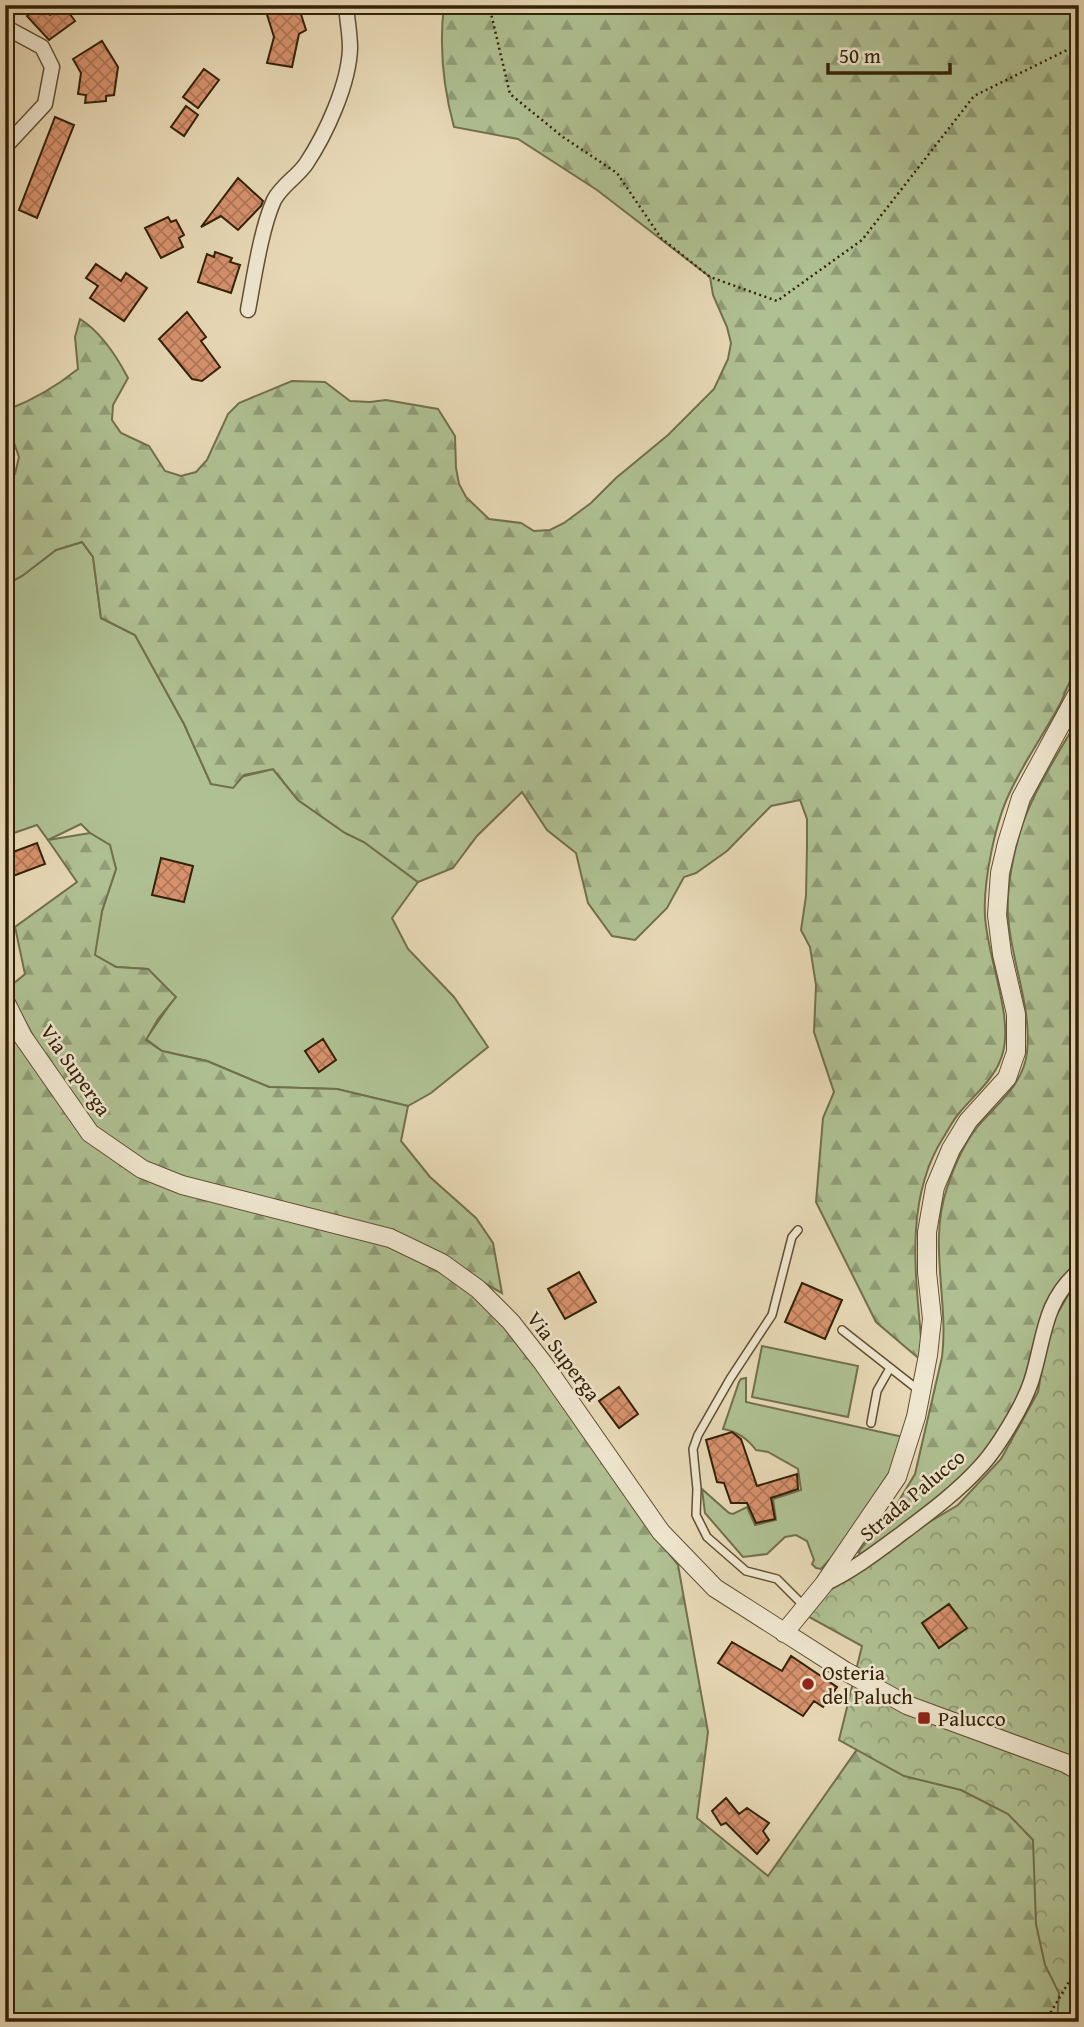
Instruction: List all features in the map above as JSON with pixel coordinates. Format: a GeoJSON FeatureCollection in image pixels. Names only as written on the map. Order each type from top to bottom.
{"type":"FeatureCollection","features":[{"type":"Feature","properties":{"kind":"street"},"geometry":{"type":"LineString","coordinates":[[248,310],[274,200],[283,187],[305,166],[339,99],[350,49],[346,5]]}},
{"type":"Feature","properties":{"kind":"street"},"geometry":{"type":"LineString","coordinates":[[5,27],[42,47],[52,67],[45,104],[5,147]]}},
{"type":"Feature","properties":{"kind":"street"},"geometry":{"type":"LineString","coordinates":[[784,1633],[824,1584],[897,1477],[921,1392],[932,1319],[927,1232],[935,1187],[951,1149],[968,1121],[1007,1078],[1016,1052],[1016,1014],[1002,954],[997,915],[1004,853],[1021,798],[1079,691]]}},
{"type":"Feature","properties":{"kind":"street","name":"Via Superga"},"geometry":{"type":"LineString","coordinates":[[5,1001],[23,1037],[90,1132],[142,1169],[182,1185],[390,1238],[442,1263],[478,1289],[511,1322],[543,1363],[661,1532],[715,1588],[784,1633],[907,1705],[1065,1763],[1079,1771]]}},
{"type":"Feature","properties":{"kind":"street","name":"Strada Palucco"},"geometry":{"type":"LineString","coordinates":[[824,1584],[851,1571],[932,1511],[979,1468],[1009,1425],[1030,1383],[1045,1322],[1062,1287],[1079,1271]]}},
{"type":"Feature","properties":{"kind":"lane"},"geometry":{"type":"LineString","coordinates":[[798,1230],[792,1237],[772,1315],[725,1388],[693,1449],[697,1489],[696,1515],[707,1537],[747,1571],[777,1579],[805,1607]]}},
{"type":"Feature","properties":{"kind":"lane"},"geometry":{"type":"LineString","coordinates":[[842,1330],[921,1392]]}},
{"type":"Feature","properties":{"kind":"lane"},"geometry":{"type":"LineString","coordinates":[[871,1423],[877,1391],[890,1368]]}},
{"type":"Feature","properties":{"kind":"path"},"geometry":{"type":"LineString","coordinates":[[489,5],[510,94],[563,138],[617,173],[661,238],[710,277],[777,301],[862,240],[974,96],[1079,44]]}},
{"type":"Feature","properties":{"kind":"path"},"geometry":{"type":"LineString","coordinates":[[1045,2022],[1079,1965]]}},
{"type":"Feature","properties":{"kind":"green space"},"geometry":{"type":"Polygon","coordinates":[[[444,5],[1079,5],[1079,660],[1060,704],[1010,792],[999,820],[991,853],[985,916],[1005,1021],[1003,1052],[996,1069],[960,1112],[943,1138],[921,1191],[915,1247],[923,1362],[876,1322],[816,1202],[823,1118],[834,1092],[814,1032],[816,985],[810,947],[801,930],[806,896],[807,819],[800,800],[771,806],[727,851],[696,873],[684,877],[667,908],[635,940],[612,936],[588,903],[576,853],[547,830],[522,792],[477,836],[453,868],[418,882],[364,842],[345,833],[298,800],[273,769],[244,775],[233,788],[211,784],[184,724],[135,635],[101,618],[93,557],[82,542],[56,550],[22,576],[5,585],[5,481],[15,474],[19,457],[8,426],[9,409],[45,392],[78,369],[75,337],[80,319],[108,346],[128,378],[113,405],[112,420],[121,433],[149,446],[165,471],[181,476],[196,472],[207,460],[228,414],[239,403],[292,381],[325,382],[350,401],[386,400],[438,409],[455,436],[456,468],[459,484],[466,497],[489,519],[521,523],[534,531],[550,530],[591,503],[616,478],[668,435],[714,389],[728,359],[731,343],[713,295],[710,277],[597,190],[518,139],[454,127],[443,67],[444,5]]]}},
{"type":"Feature","properties":{"kind":"green space"},"geometry":{"type":"Polygon","coordinates":[[[82,542],[93,557],[101,618],[135,635],[184,724],[211,784],[273,769],[298,800],[345,833],[364,842],[418,882],[392,918],[408,949],[454,997],[488,1047],[431,1093],[408,1106],[337,1089],[269,1087],[207,1061],[162,1051],[146,1039],[175,997],[148,969],[116,967],[94,955],[102,911],[116,869],[109,845],[81,824],[48,840],[37,825],[5,836],[5,585],[22,576],[56,550],[82,542]]]}},
{"type":"Feature","properties":{"kind":"green space"},"geometry":{"type":"Polygon","coordinates":[[[1079,718],[1079,1272],[1060,1285],[1028,1386],[978,1466],[864,1557],[858,1552],[894,1509],[915,1474],[942,1357],[939,1230],[947,1188],[968,1140],[1009,1093],[1025,1063],[1027,1018],[1008,916],[1011,873],[1022,827],[1032,801],[1079,718]]]}},
{"type":"Feature","properties":{"kind":"green space"},"geometry":{"type":"Polygon","coordinates":[[[90,833],[110,845],[116,869],[102,911],[95,955],[116,967],[148,969],[176,997],[158,1019],[146,1040],[162,1051],[207,1061],[269,1087],[337,1089],[408,1106],[401,1141],[430,1177],[476,1218],[493,1243],[502,1293],[403,1239],[184,1179],[156,1168],[93,1130],[60,1084],[7,989],[25,974],[15,927],[77,882],[48,840],[90,833]]]}},
{"type":"Feature","properties":{"kind":"green space"},"geometry":{"type":"Polygon","coordinates":[[[5,1011],[114,1159],[388,1245],[487,1297],[678,1565],[708,1732],[697,1818],[768,1876],[882,1714],[1063,1769],[1079,2022],[5,2022],[5,1011]]]}},
{"type":"Feature","properties":{"kind":"green space"},"geometry":{"type":"Polygon","coordinates":[[[1079,1276],[1079,2022],[1057,2022],[1059,1993],[1045,1965],[1036,1924],[1033,1840],[1008,1814],[961,1790],[904,1776],[839,1740],[862,1646],[802,1613],[852,1568],[958,1505],[1001,1459],[1038,1392],[1049,1328],[1079,1276]]]}},
{"type":"Feature","properties":{"kind":"green space"},"geometry":{"type":"Polygon","coordinates":[[[762,1346],[858,1366],[848,1417],[752,1397],[762,1346]]]}},
{"type":"Feature","properties":{"kind":"green space"},"geometry":{"type":"Polygon","coordinates":[[[746,1378],[746,1402],[903,1437],[891,1473],[821,1569],[812,1564],[814,1560],[807,1541],[796,1535],[785,1537],[767,1554],[743,1557],[705,1513],[702,1489],[729,1513],[733,1514],[747,1507],[755,1525],[776,1520],[773,1499],[801,1490],[798,1469],[768,1452],[756,1450],[741,1436],[723,1429],[739,1382],[746,1378]]]}},
{"type":"Feature","properties":{"kind":"building"},"geometry":{"type":"Polygon","coordinates":[[[41,5],[50,15],[63,5],[75,21],[49,40],[27,16],[41,5]]]}},
{"type":"Feature","properties":{"kind":"building"},"geometry":{"type":"Polygon","coordinates":[[[264,5],[298,5],[306,30],[299,34],[292,67],[267,63],[274,37],[264,5]]]}},
{"type":"Feature","properties":{"kind":"building"},"geometry":{"type":"Polygon","coordinates":[[[102,41],[118,67],[114,95],[106,96],[106,101],[85,103],[86,95],[78,94],[81,73],[73,59],[102,41]]]}},
{"type":"Feature","properties":{"kind":"building"},"geometry":{"type":"Polygon","coordinates":[[[204,69],[219,80],[198,108],[183,97],[204,69]]]}},
{"type":"Feature","properties":{"kind":"building"},"geometry":{"type":"Polygon","coordinates":[[[186,106],[198,115],[184,136],[171,127],[186,106]]]}},
{"type":"Feature","properties":{"kind":"building"},"geometry":{"type":"Polygon","coordinates":[[[55,117],[74,125],[37,218],[19,210],[55,117]]]}},
{"type":"Feature","properties":{"kind":"building"},"geometry":{"type":"Polygon","coordinates":[[[238,178],[263,201],[261,206],[238,230],[221,216],[201,227],[238,178]]]}},
{"type":"Feature","properties":{"kind":"building"},"geometry":{"type":"Polygon","coordinates":[[[168,217],[171,222],[176,220],[184,235],[179,238],[183,247],[161,258],[145,228],[168,217]]]}},
{"type":"Feature","properties":{"kind":"building"},"geometry":{"type":"Polygon","coordinates":[[[215,252],[232,258],[230,262],[240,265],[231,293],[198,282],[207,254],[214,257],[215,252]]]}},
{"type":"Feature","properties":{"kind":"building"},"geometry":{"type":"Polygon","coordinates":[[[96,264],[121,281],[126,273],[147,288],[124,321],[90,298],[98,286],[86,278],[96,264]]]}},
{"type":"Feature","properties":{"kind":"building"},"geometry":{"type":"Polygon","coordinates":[[[187,312],[206,337],[201,341],[220,367],[202,381],[192,379],[159,339],[187,312]]]}},
{"type":"Feature","properties":{"kind":"building"},"geometry":{"type":"Polygon","coordinates":[[[37,843],[45,864],[5,879],[5,855],[37,843]]]}},
{"type":"Feature","properties":{"kind":"building"},"geometry":{"type":"Polygon","coordinates":[[[161,858],[193,866],[184,902],[152,895],[161,858]]]}},
{"type":"Feature","properties":{"kind":"building"},"geometry":{"type":"Polygon","coordinates":[[[323,1039],[336,1060],[319,1072],[305,1051],[323,1039]]]}},
{"type":"Feature","properties":{"kind":"building"},"geometry":{"type":"Polygon","coordinates":[[[579,1272],[596,1302],[565,1319],[548,1289],[579,1272]]]}},
{"type":"Feature","properties":{"kind":"building"},"geometry":{"type":"Polygon","coordinates":[[[802,1283],[842,1300],[825,1339],[785,1322],[802,1283]]]}},
{"type":"Feature","properties":{"kind":"building"},"geometry":{"type":"Polygon","coordinates":[[[619,1387],[638,1414],[619,1428],[599,1401],[619,1387]]]}},
{"type":"Feature","properties":{"kind":"building"},"geometry":{"type":"Polygon","coordinates":[[[732,1432],[741,1439],[757,1486],[797,1474],[798,1489],[771,1498],[775,1519],[756,1523],[747,1503],[731,1503],[724,1483],[717,1482],[706,1440],[732,1432]]]}},
{"type":"Feature","properties":{"kind":"building"},"geometry":{"type":"Polygon","coordinates":[[[949,1604],[967,1628],[939,1648],[922,1623],[949,1604]]]}},
{"type":"Feature","properties":{"kind":"building"},"geometry":{"type":"Polygon","coordinates":[[[732,1642],[782,1671],[791,1656],[837,1687],[823,1707],[814,1701],[803,1716],[718,1663],[732,1642]]]}},
{"type":"Feature","properties":{"kind":"building"},"geometry":{"type":"Polygon","coordinates":[[[726,1798],[739,1814],[747,1808],[769,1823],[763,1831],[769,1840],[757,1854],[726,1823],[721,1825],[712,1811],[726,1798]]]}},
{"type":"Feature","properties":{"kind":"place","name":"Osteria del Paluch"},"geometry":{"type":"Point","coordinates":[808,1684]}},
{"type":"Feature","properties":{"kind":"place","name":"Palucco"},"geometry":{"type":"Point","coordinates":[924,1718]}}]}
